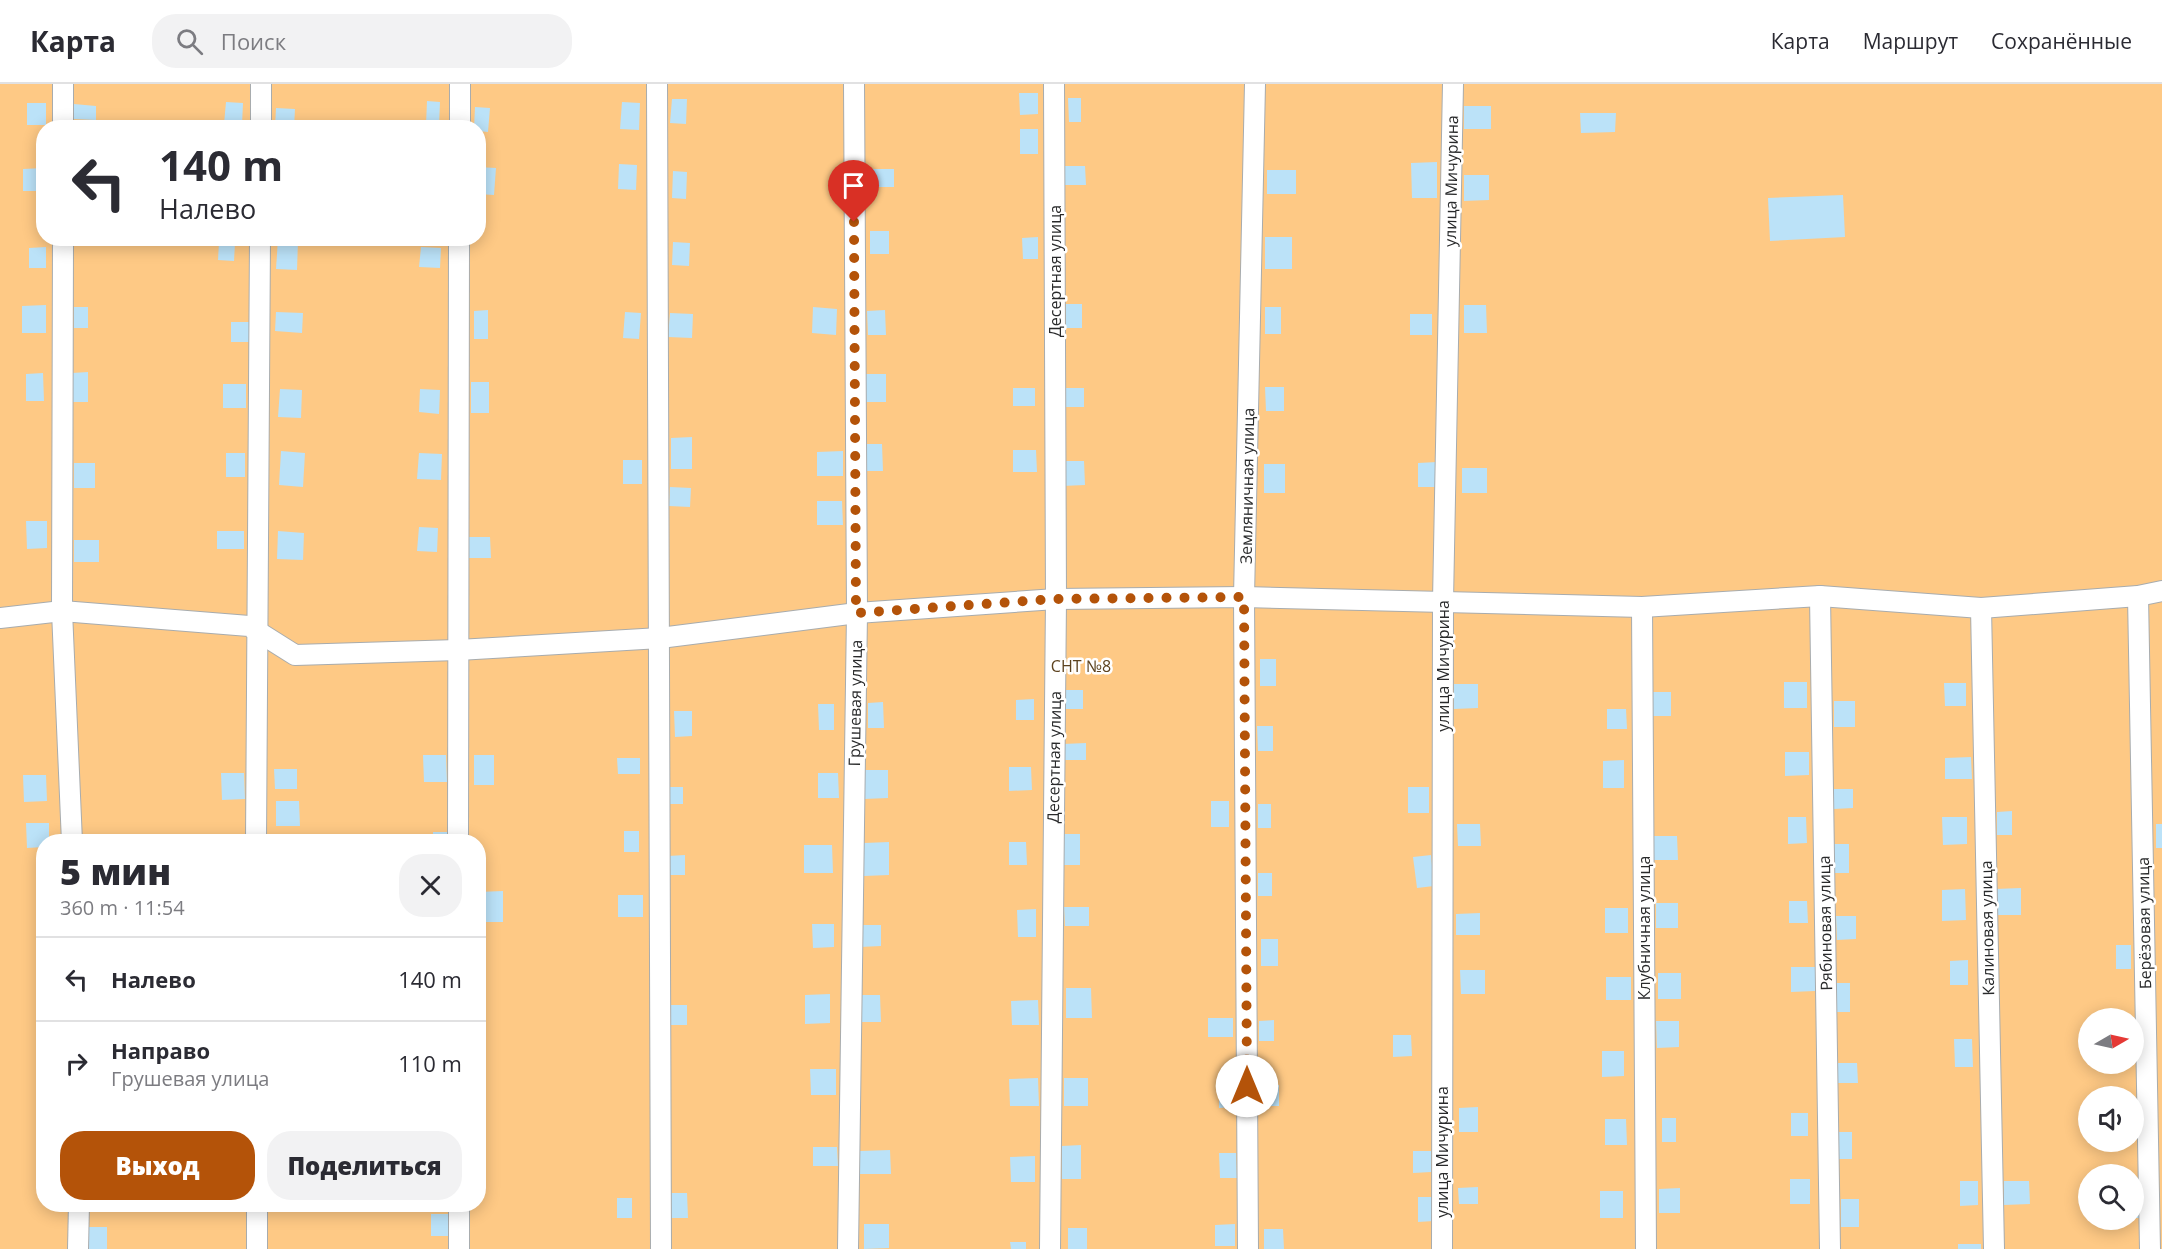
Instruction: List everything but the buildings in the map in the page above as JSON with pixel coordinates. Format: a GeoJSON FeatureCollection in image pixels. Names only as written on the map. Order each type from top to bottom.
{"type":"FeatureCollection","features":[{"type":"Feature","properties":{"kind":"street"},"geometry":{"type":"LineString","coordinates":[[63,84],[63,120]]}},
{"type":"Feature","properties":{"kind":"street"},"geometry":{"type":"LineString","coordinates":[[261,84],[261,120]]}},
{"type":"Feature","properties":{"kind":"street"},"geometry":{"type":"LineString","coordinates":[[460,84],[460,120]]}},
{"type":"Feature","properties":{"kind":"street"},"geometry":{"type":"LineString","coordinates":[[657,84],[661,1249]]}},
{"type":"Feature","properties":{"kind":"street","name":"Грушевая улица"},"geometry":{"type":"LineString","coordinates":[[848,1249],[856,613],[854,84]]}},
{"type":"Feature","properties":{"kind":"street","name":"Десертная улица"},"geometry":{"type":"LineString","coordinates":[[1050,1249],[1056,599],[1054,84]]}},
{"type":"Feature","properties":{"kind":"street","name":"Земляничная улица"},"geometry":{"type":"LineString","coordinates":[[1248,1249],[1244,597],[1256,84]]}},
{"type":"Feature","properties":{"kind":"street","name":"улица Мичурина"},"geometry":{"type":"LineString","coordinates":[[1442,1249],[1443,601],[1453,84]]}},
{"type":"Feature","properties":{"kind":"street"},"geometry":{"type":"LineString","coordinates":[[63,246],[62,612],[72,834]]}},
{"type":"Feature","properties":{"kind":"street"},"geometry":{"type":"LineString","coordinates":[[256,834],[260,246]]}},
{"type":"Feature","properties":{"kind":"street"},"geometry":{"type":"LineString","coordinates":[[458,834],[459,246]]}},
{"type":"Feature","properties":{"kind":"street"},"geometry":{"type":"LineString","coordinates":[[0,618],[62,612],[249,626],[295,655],[458,650],[660,638],[856,613],[1056,599],[1244,597],[1642,607],[1820,596],[1980,608],[2138,596],[2162,591]]}},
{"type":"Feature","properties":{"kind":"street","name":"Рябиновая улица"},"geometry":{"type":"LineString","coordinates":[[1820,596],[1830,1249]]}},
{"type":"Feature","properties":{"kind":"street","name":"Берёзовая улица"},"geometry":{"type":"LineString","coordinates":[[2138,596],[2150,1249]]}},
{"type":"Feature","properties":{"kind":"street","name":"Клубничная улица"},"geometry":{"type":"LineString","coordinates":[[1642,607],[1646,1249]]}},
{"type":"Feature","properties":{"kind":"street","name":"Калиновая улица"},"geometry":{"type":"LineString","coordinates":[[1980,608],[1994,1249]]}},
{"type":"Feature","properties":{"kind":"street"},"geometry":{"type":"LineString","coordinates":[[78,1249],[79,1212]]}},
{"type":"Feature","properties":{"kind":"street"},"geometry":{"type":"LineString","coordinates":[[257,1212],[257,1249]]}},
{"type":"Feature","properties":{"kind":"street"},"geometry":{"type":"LineString","coordinates":[[459,1212],[459,1249]]}},
{"type":"Feature","properties":{"kind":"green space","name":"СНТ №8"},"geometry":{"type":"Polygon","coordinates":[[[0,84],[2162,84],[2162,1249],[0,1249],[0,84]]]}},
{"type":"Feature","properties":{"kind":"route"},"geometry":{"type":"LineString","coordinates":[[854,222],[856,613],[1056,599],[1244,597],[1247,1086]]}}]}
